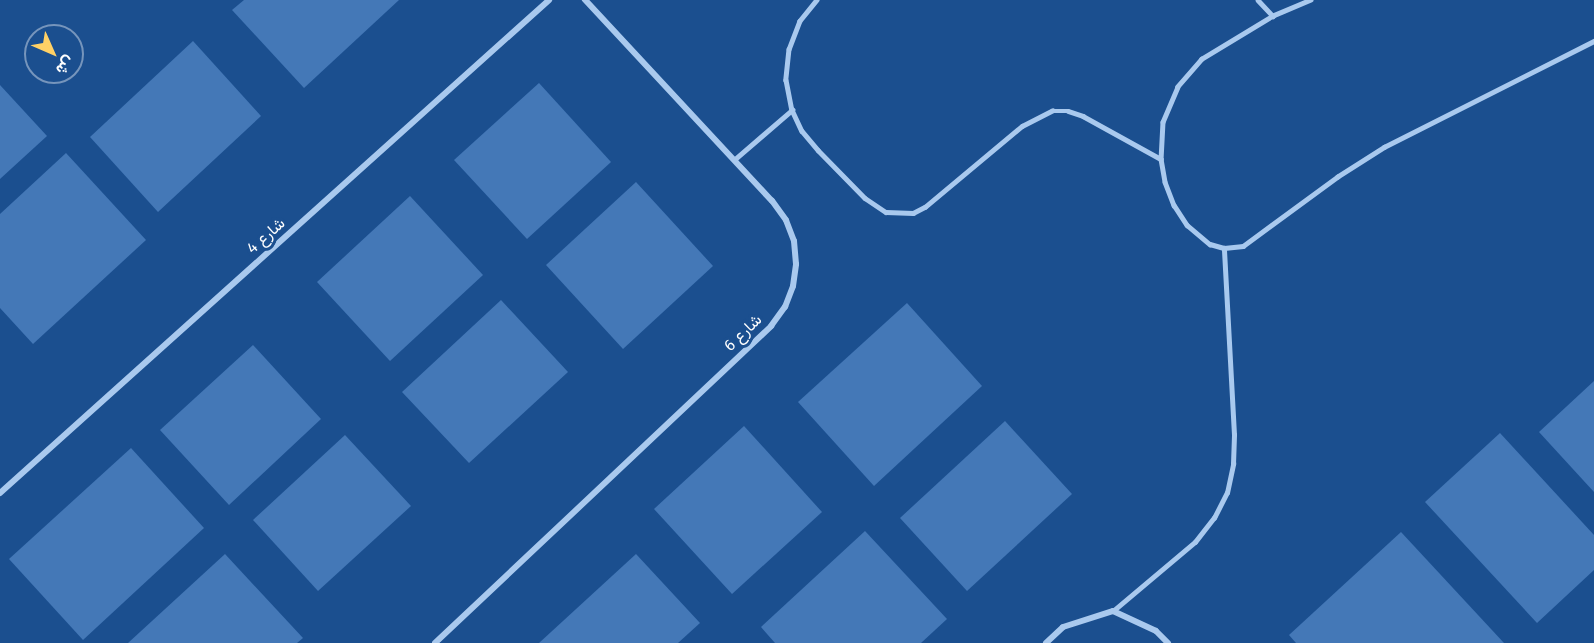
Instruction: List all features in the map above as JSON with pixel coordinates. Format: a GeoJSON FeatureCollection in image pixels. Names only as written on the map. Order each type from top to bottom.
{"type":"FeatureCollection","features":[{"type":"Feature","properties":{"kind":"street","name":"شارع 4"},"geometry":{"type":"LineString","coordinates":[[0,493],[549,0]]}},
{"type":"Feature","properties":{"kind":"street","name":"شارع 6"},"geometry":{"type":"LineString","coordinates":[[435,643],[771,326],[785,307],[794,286],[796,264],[794,241],[786,220],[772,201],[585,0]]}},
{"type":"Feature","properties":{"kind":"street"},"geometry":{"type":"LineString","coordinates":[[1046,643],[1063,627],[1113,611],[1156,630],[1168,643]]}},
{"type":"Feature","properties":{"kind":"lane"},"geometry":{"type":"LineString","coordinates":[[817,0],[800,21],[789,49],[786,80],[792,110],[802,131],[864,198],[886,212],[900,215],[913,213],[925,207],[1022,126],[1052,111],[1068,111],[1083,116],[1161,159]]}},
{"type":"Feature","properties":{"kind":"lane"},"geometry":{"type":"LineString","coordinates":[[1258,0],[1273,16]]}},
{"type":"Feature","properties":{"kind":"lane"},"geometry":{"type":"LineString","coordinates":[[1311,0],[1273,16],[1202,58],[1178,87],[1163,122],[1161,159],[1168,190],[1187,225],[1210,244],[1224,248],[1243,246],[1259,237],[1337,177],[1384,147],[1594,41]]}},
{"type":"Feature","properties":{"kind":"lane"},"geometry":{"type":"LineString","coordinates":[[734,160],[792,110]]}},
{"type":"Feature","properties":{"kind":"lane"},"geometry":{"type":"LineString","coordinates":[[1113,611],[1195,542],[1214,518],[1227,493],[1233,464],[1234,435],[1224,248]]}},
{"type":"Feature","properties":{"kind":"building"},"geometry":{"type":"Polygon","coordinates":[[[244,0],[399,0],[304,88],[232,10],[244,0]]]}},
{"type":"Feature","properties":{"kind":"building"},"geometry":{"type":"Polygon","coordinates":[[[193,41],[261,116],[158,212],[90,137],[193,41]]]}},
{"type":"Feature","properties":{"kind":"building"},"geometry":{"type":"Polygon","coordinates":[[[539,83],[611,162],[527,239],[454,160],[539,83]]]}},
{"type":"Feature","properties":{"kind":"building"},"geometry":{"type":"Polygon","coordinates":[[[0,85],[47,136],[0,179],[0,85]]]}},
{"type":"Feature","properties":{"kind":"building"},"geometry":{"type":"Polygon","coordinates":[[[66,153],[146,240],[33,344],[0,308],[0,214],[66,153]]]}},
{"type":"Feature","properties":{"kind":"building"},"geometry":{"type":"Polygon","coordinates":[[[636,182],[713,266],[623,349],[546,265],[636,182]]]}},
{"type":"Feature","properties":{"kind":"building"},"geometry":{"type":"Polygon","coordinates":[[[410,196],[483,275],[390,361],[317,282],[410,196]]]}},
{"type":"Feature","properties":{"kind":"building"},"geometry":{"type":"Polygon","coordinates":[[[501,300],[568,372],[469,463],[402,392],[501,300]]]}},
{"type":"Feature","properties":{"kind":"building"},"geometry":{"type":"Polygon","coordinates":[[[907,303],[982,386],[874,486],[798,402],[907,303]]]}},
{"type":"Feature","properties":{"kind":"building"},"geometry":{"type":"Polygon","coordinates":[[[253,345],[321,419],[229,505],[160,430],[253,345]]]}},
{"type":"Feature","properties":{"kind":"building"},"geometry":{"type":"Polygon","coordinates":[[[1594,381],[1594,492],[1539,432],[1594,381]]]}},
{"type":"Feature","properties":{"kind":"building"},"geometry":{"type":"Polygon","coordinates":[[[1005,421],[1072,494],[967,591],[900,518],[1005,421]]]}},
{"type":"Feature","properties":{"kind":"building"},"geometry":{"type":"Polygon","coordinates":[[[744,426],[822,512],[732,594],[654,509],[744,426]]]}},
{"type":"Feature","properties":{"kind":"building"},"geometry":{"type":"Polygon","coordinates":[[[1500,433],[1594,535],[1594,570],[1537,623],[1425,502],[1500,433]]]}},
{"type":"Feature","properties":{"kind":"building"},"geometry":{"type":"Polygon","coordinates":[[[345,435],[411,506],[318,591],[253,520],[345,435]]]}},
{"type":"Feature","properties":{"kind":"building"},"geometry":{"type":"Polygon","coordinates":[[[131,448],[204,528],[83,640],[9,559],[131,448]]]}},
{"type":"Feature","properties":{"kind":"building"},"geometry":{"type":"Polygon","coordinates":[[[865,531],[947,619],[921,643],[775,643],[761,627],[865,531]]]}},
{"type":"Feature","properties":{"kind":"building"},"geometry":{"type":"Polygon","coordinates":[[[1401,532],[1504,643],[1296,643],[1289,635],[1401,532]]]}},
{"type":"Feature","properties":{"kind":"building"},"geometry":{"type":"Polygon","coordinates":[[[225,554],[303,638],[297,643],[128,643],[225,554]]]}},
{"type":"Feature","properties":{"kind":"building"},"geometry":{"type":"Polygon","coordinates":[[[636,554],[700,623],[678,643],[539,643],[636,554]]]}}]}
